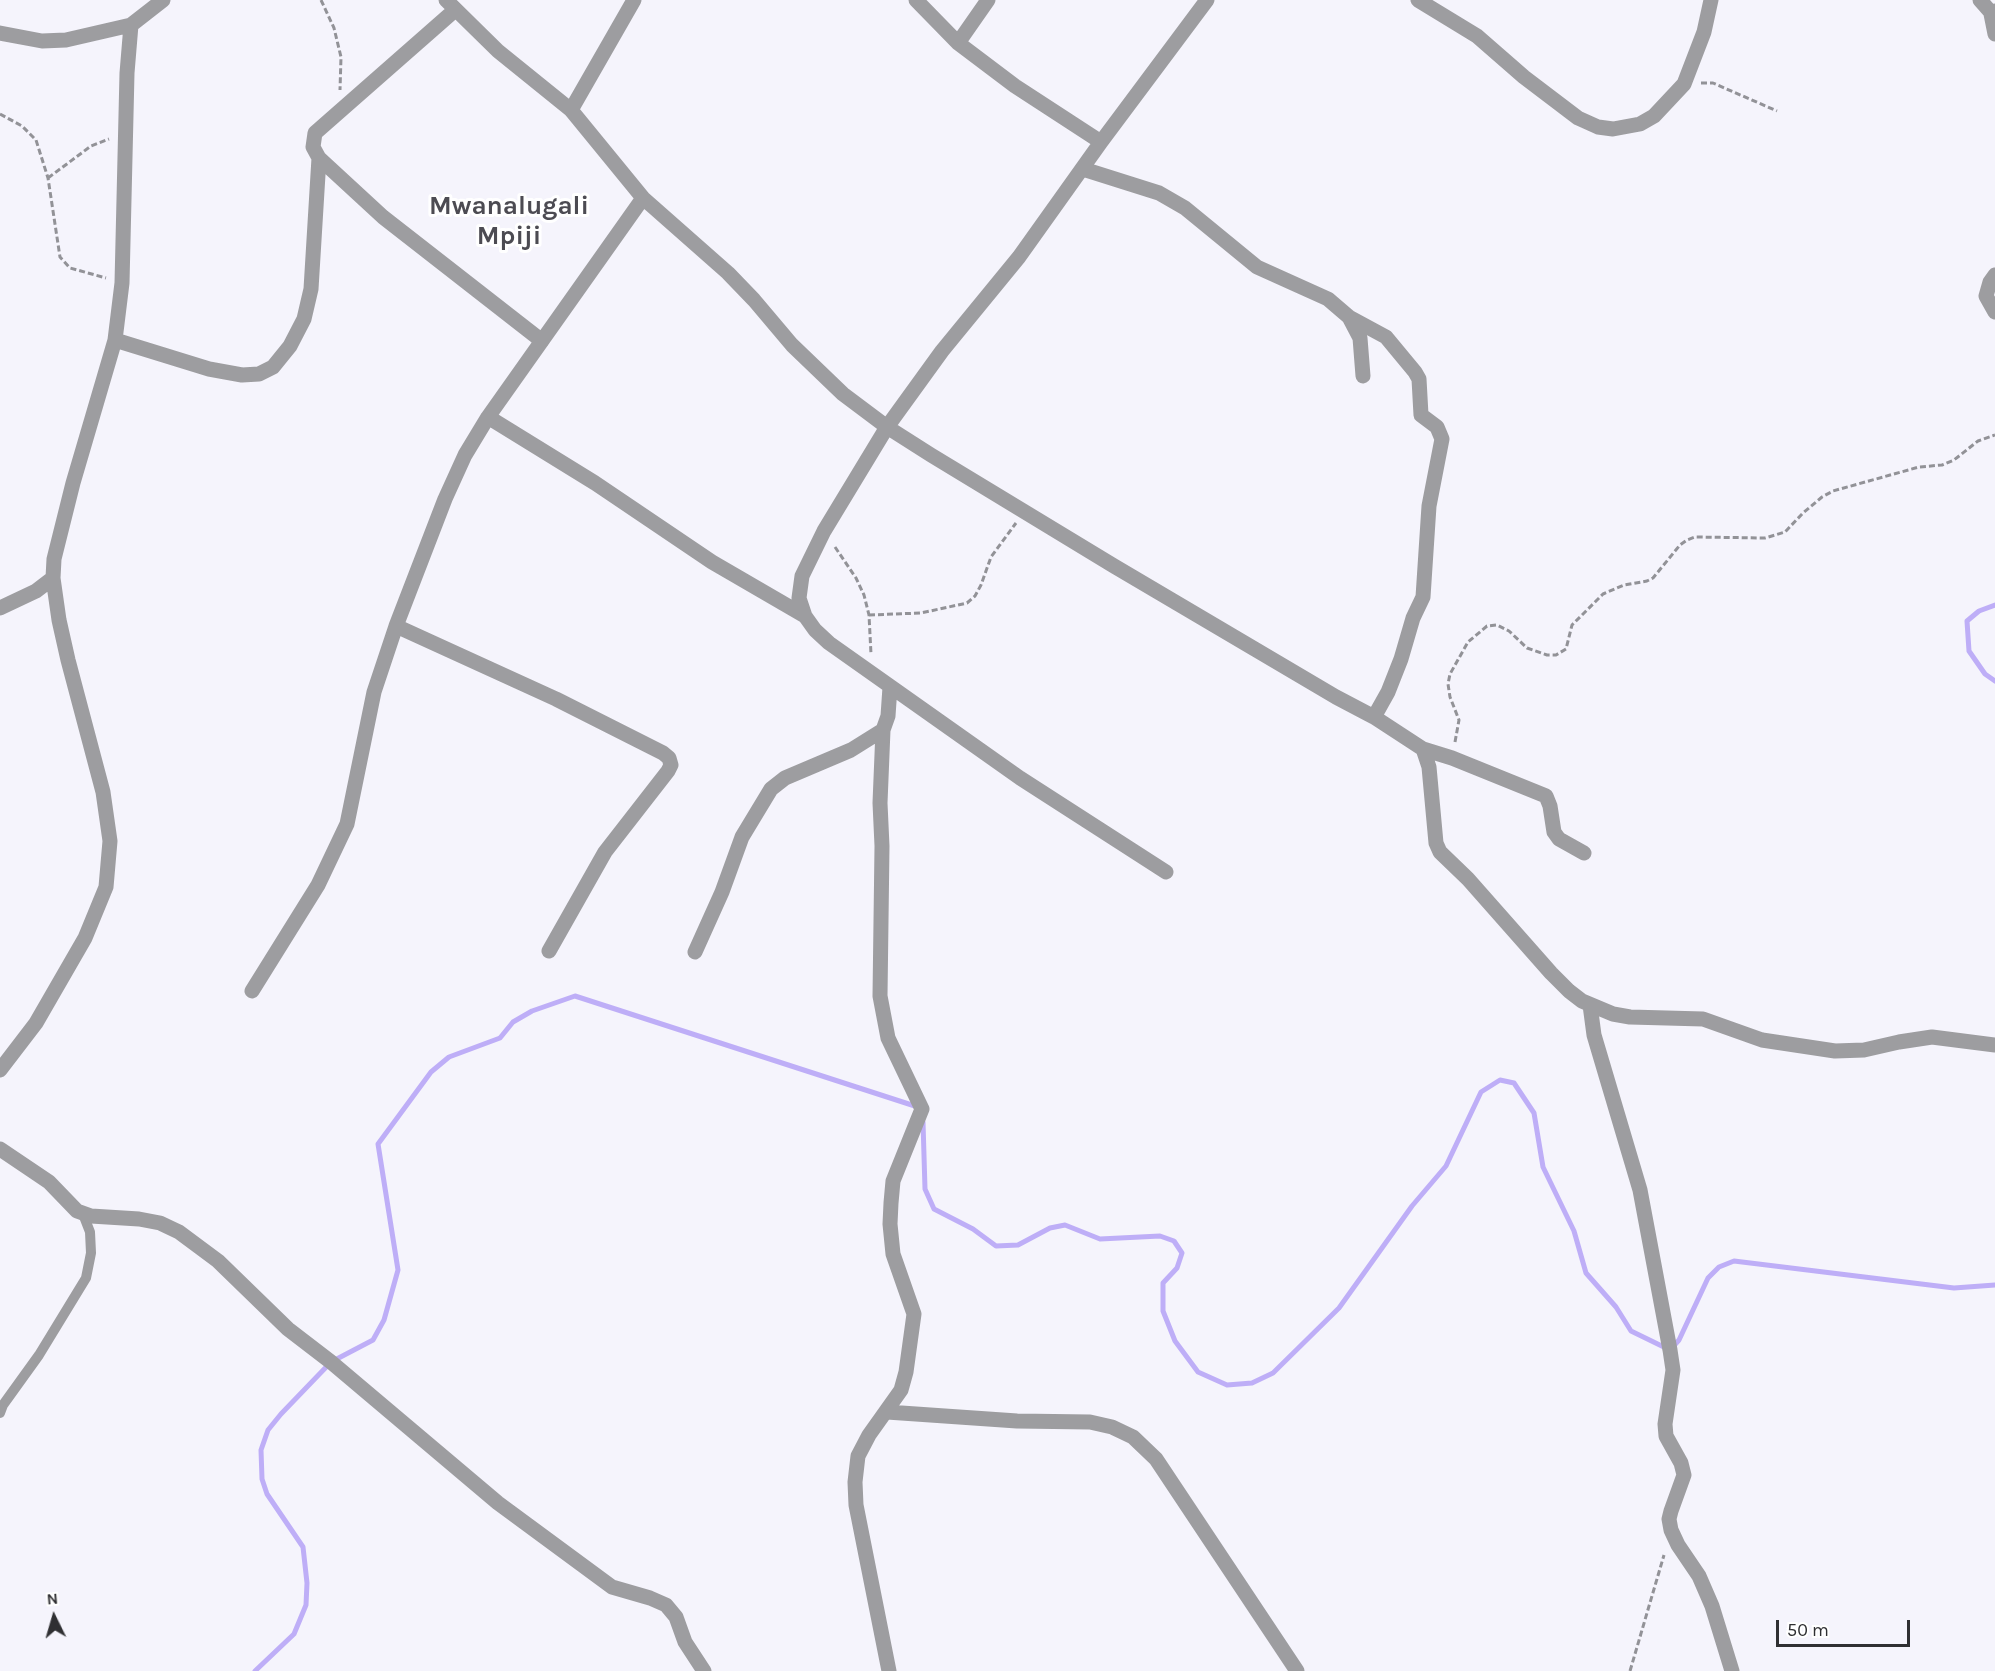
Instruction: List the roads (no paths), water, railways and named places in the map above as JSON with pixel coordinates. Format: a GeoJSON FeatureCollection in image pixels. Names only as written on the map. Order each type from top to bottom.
{"type":"FeatureCollection","features":[{"type":"Feature","properties":{"kind":"street"},"geometry":{"type":"LineString","coordinates":[[0,33],[42,41],[66,40],[131,25],[163,0]]}},
{"type":"Feature","properties":{"kind":"street"},"geometry":{"type":"LineString","coordinates":[[571,110],[634,0]]}},
{"type":"Feature","properties":{"kind":"street"},"geometry":{"type":"LineString","coordinates":[[916,0],[958,43],[1015,86],[1101,142]]}},
{"type":"Feature","properties":{"kind":"street"},"geometry":{"type":"LineString","coordinates":[[958,43],[988,0]]}},
{"type":"Feature","properties":{"kind":"street"},"geometry":{"type":"LineString","coordinates":[[1166,872],[1020,778],[829,643],[815,630],[805,616],[799,597],[802,576],[824,531],[887,427],[942,351],[1019,257],[1207,0]]}},
{"type":"Feature","properties":{"kind":"street"},"geometry":{"type":"LineString","coordinates":[[1418,0],[1477,36],[1533,84],[1578,118],[1598,127],[1613,129],[1640,124],[1654,116],[1684,84],[1704,32],[1712,0]]}},
{"type":"Feature","properties":{"kind":"street"},"geometry":{"type":"LineString","coordinates":[[1980,0],[1994,14],[1995,34]]}},
{"type":"Feature","properties":{"kind":"street"},"geometry":{"type":"LineString","coordinates":[[542,341],[383,217],[319,158],[313,147],[315,133],[340,112],[451,5],[498,51],[571,110],[643,198],[728,273],[792,345],[843,394],[887,427],[1025,512],[1374,717],[1423,749],[1452,758],[1546,796],[1554,832],[1559,839],[1584,853]]}},
{"type":"Feature","properties":{"kind":"street"},"geometry":{"type":"LineString","coordinates":[[0,1070],[36,1023],[85,938],[106,887],[110,842],[103,792],[68,660],[53,579],[54,559],[73,483],[115,340],[122,283],[131,25]]}},
{"type":"Feature","properties":{"kind":"street"},"geometry":{"type":"LineString","coordinates":[[115,340],[209,369],[242,375],[259,374],[273,367],[290,346],[304,319],[311,289],[319,158]]}},
{"type":"Feature","properties":{"kind":"street"},"geometry":{"type":"LineString","coordinates":[[1083,169],[1159,194],[1185,208],[1257,267],[1328,299],[1349,317],[1386,337],[1419,379],[1421,415],[1437,427],[1442,439],[1429,506],[1423,597],[1413,618],[1401,660],[1388,692],[1374,717]]}},
{"type":"Feature","properties":{"kind":"street"},"geometry":{"type":"LineString","coordinates":[[252,991],[318,885],[347,824],[374,692],[396,626],[445,499],[465,454],[488,417],[643,198]]}},
{"type":"Feature","properties":{"kind":"street"},"geometry":{"type":"LineString","coordinates":[[1995,275],[1990,282],[1986,296],[1995,312]]}},
{"type":"Feature","properties":{"kind":"street"},"geometry":{"type":"LineString","coordinates":[[1349,317],[1360,338],[1363,376]]}},
{"type":"Feature","properties":{"kind":"street"},"geometry":{"type":"LineString","coordinates":[[488,417],[595,483],[712,562],[805,616]]}},
{"type":"Feature","properties":{"kind":"street"},"geometry":{"type":"LineString","coordinates":[[0,608],[36,591],[53,579]]}},
{"type":"Feature","properties":{"kind":"street"},"geometry":{"type":"LineString","coordinates":[[396,626],[556,699],[669,758],[671,765],[668,771],[605,852],[549,951]]}},
{"type":"Feature","properties":{"kind":"street"},"geometry":{"type":"LineString","coordinates":[[889,1671],[856,1505],[855,1482],[858,1456],[868,1435],[900,1390],[906,1372],[914,1314],[893,1254],[890,1224],[894,1182],[922,1109],[888,1038],[880,996],[882,846],[880,803],[883,730],[888,716],[890,687]]}},
{"type":"Feature","properties":{"kind":"street"},"geometry":{"type":"LineString","coordinates":[[694,952],[722,892],[742,837],[771,789],[785,778],[851,750],[883,730]]}},
{"type":"Feature","properties":{"kind":"street"},"geometry":{"type":"LineString","coordinates":[[1423,749],[1429,767],[1436,843],[1440,852],[1468,879],[1556,979],[1590,1005],[1612,1014],[1630,1017],[1702,1019],[1762,1040],[1835,1051],[1864,1050],[1932,1037],[1995,1045]]}},
{"type":"Feature","properties":{"kind":"street"},"geometry":{"type":"LineString","coordinates":[[1590,1005],[1594,1035],[1640,1191],[1671,1350],[1673,1370],[1665,1424],[1666,1436],[1681,1463],[1684,1475],[1669,1519],[1671,1530],[1678,1545],[1699,1576],[1712,1606],[1732,1671]]}},
{"type":"Feature","properties":{"kind":"street"},"geometry":{"type":"LineString","coordinates":[[0,1149],[49,1182],[77,1211],[83,1214],[160,1223],[195,1243],[218,1261],[288,1329],[332,1362],[508,1510],[612,1587],[666,1605],[675,1617],[685,1642],[704,1671]]}},
{"type":"Feature","properties":{"kind":"street"},"geometry":{"type":"LineString","coordinates":[[886,1412],[1017,1421],[1090,1422],[1112,1427],[1133,1437],[1156,1459],[1297,1671]]}},
{"type":"Feature","properties":{"kind":"lane"},"geometry":{"type":"LineString","coordinates":[[0,1413],[86,1278],[91,1253],[90,1232],[83,1214]]}},
{"type":"Feature","properties":{"kind":"waterway"},"geometry":{"type":"LineString","coordinates":[[1995,605],[1979,611],[1967,621],[1969,651],[1985,674],[1995,681]]}},
{"type":"Feature","properties":{"kind":"waterway"},"geometry":{"type":"LineString","coordinates":[[255,1671],[294,1634],[306,1605],[307,1583],[303,1547],[267,1494],[262,1479],[261,1450],[268,1430],[281,1414],[331,1362],[373,1340],[384,1320],[398,1270],[378,1144],[431,1072],[449,1057],[500,1038],[513,1022],[532,1011],[575,996],[918,1107]]}},
{"type":"Feature","properties":{"kind":"waterway"},"geometry":{"type":"LineString","coordinates":[[923,1122],[925,1189],[934,1209],[973,1229],[996,1246],[1018,1245],[1050,1228],[1065,1225],[1100,1239],[1160,1236],[1174,1241],[1182,1253],[1177,1268],[1163,1283],[1163,1311],[1175,1341],[1198,1372],[1227,1385],[1252,1383],[1273,1373],[1339,1308],[1412,1206],[1446,1166],[1481,1092],[1500,1080],[1514,1083],[1534,1113],[1543,1167],[1574,1231],[1586,1273],[1616,1307],[1631,1331],[1670,1350],[1679,1340],[1708,1278],[1719,1267],[1734,1261],[1954,1288],[1995,1285]]}},
{"type":"Feature","properties":{"kind":"district","name":"Mwanalugali Mpiji"},"geometry":{"type":"Point","coordinates":[509,222]}}]}
